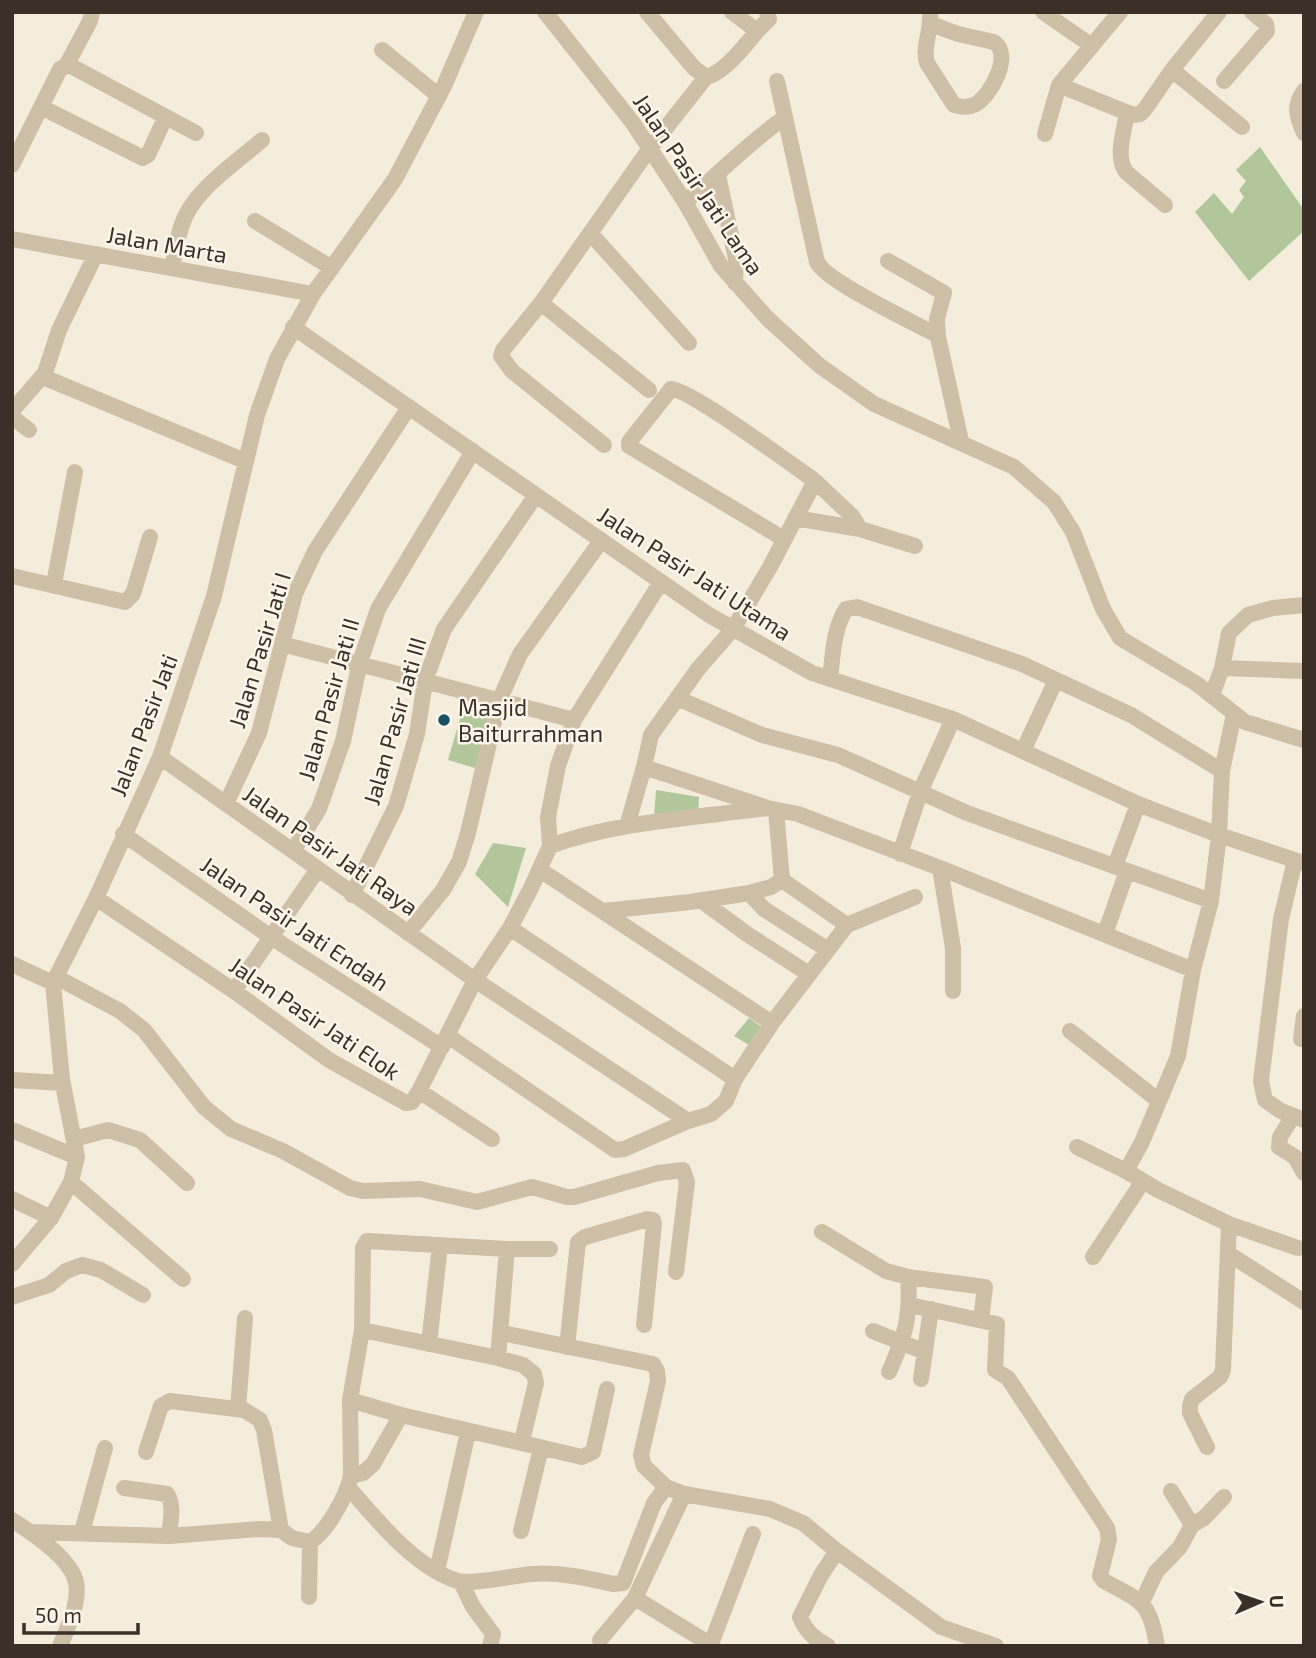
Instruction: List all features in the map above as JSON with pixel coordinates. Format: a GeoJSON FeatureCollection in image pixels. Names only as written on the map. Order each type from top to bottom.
{"type":"FeatureCollection","features":[{"type":"Feature","properties":{"kind":"street"},"geometry":{"type":"LineString","coordinates":[[66,66],[90,21],[92,12]]}},
{"type":"Feature","properties":{"kind":"street"},"geometry":{"type":"LineString","coordinates":[[382,50],[439,96],[476,12]]}},
{"type":"Feature","properties":{"kind":"street","name":"Jalan Pasir Jati Lama"},"geometry":{"type":"LineString","coordinates":[[545,12],[596,74],[650,148],[721,265],[768,319],[831,374],[874,404],[1014,467],[1054,502],[1073,532],[1103,609],[1120,638],[1212,695],[1245,722],[1304,740]]}},
{"type":"Feature","properties":{"kind":"street"},"geometry":{"type":"LineString","coordinates":[[647,12],[694,68],[706,77]]}},
{"type":"Feature","properties":{"kind":"street"},"geometry":{"type":"LineString","coordinates":[[604,445],[512,371],[501,356],[505,346],[541,303],[650,148],[706,77],[715,75],[747,44],[746,19],[769,19],[767,12]]}},
{"type":"Feature","properties":{"kind":"street"},"geometry":{"type":"LineString","coordinates":[[1043,12],[1091,46]]}},
{"type":"Feature","properties":{"kind":"street"},"geometry":{"type":"LineString","coordinates":[[1045,134],[1059,85],[1119,12]]}},
{"type":"Feature","properties":{"kind":"street"},"geometry":{"type":"LineString","coordinates":[[1059,85],[1127,113],[1140,114],[1219,12]]}},
{"type":"Feature","properties":{"kind":"street"},"geometry":{"type":"LineString","coordinates":[[1224,81],[1267,31],[1266,24],[1252,12]]}},
{"type":"Feature","properties":{"kind":"street"},"geometry":{"type":"LineString","coordinates":[[931,18],[999,45],[1001,67],[986,94],[975,105],[954,105],[932,72],[925,56],[931,18]]}},
{"type":"Feature","properties":{"kind":"street"},"geometry":{"type":"LineString","coordinates":[[12,165],[43,108],[60,69],[71,65],[197,133]]}},
{"type":"Feature","properties":{"kind":"street"},"geometry":{"type":"LineString","coordinates":[[1172,70],[1242,127]]}},
{"type":"Feature","properties":{"kind":"street"},"geometry":{"type":"LineString","coordinates":[[777,81],[820,269],[841,284],[933,334]]}},
{"type":"Feature","properties":{"kind":"street"},"geometry":{"type":"LineString","coordinates":[[1304,91],[1297,101],[1296,113],[1304,133]]}},
{"type":"Feature","properties":{"kind":"street","name":"Jalan Pasir Jati"},"geometry":{"type":"LineString","coordinates":[[54,980],[96,898],[160,757],[214,596],[257,415],[277,359],[313,295],[395,179],[439,96]]}},
{"type":"Feature","properties":{"kind":"street"},"geometry":{"type":"LineString","coordinates":[[43,108],[143,158],[148,155],[165,118]]}},
{"type":"Feature","properties":{"kind":"street"},"geometry":{"type":"LineString","coordinates":[[1127,113],[1120,157],[1122,165],[1126,173],[1165,205]]}},
{"type":"Feature","properties":{"kind":"street"},"geometry":{"type":"LineString","coordinates":[[685,202],[718,175],[737,154],[784,117]]}},
{"type":"Feature","properties":{"kind":"street"},"geometry":{"type":"LineString","coordinates":[[172,267],[185,215],[222,172],[231,168],[262,140]]}},
{"type":"Feature","properties":{"kind":"street"},"geometry":{"type":"LineString","coordinates":[[718,175],[736,259],[735,283]]}},
{"type":"Feature","properties":{"kind":"street"},"geometry":{"type":"LineString","coordinates":[[254,221],[332,268]]}},
{"type":"Feature","properties":{"kind":"street"},"geometry":{"type":"LineString","coordinates":[[591,234],[690,343]]}},
{"type":"Feature","properties":{"kind":"street","name":"Jalan Marta"},"geometry":{"type":"LineString","coordinates":[[12,239],[313,295]]}},
{"type":"Feature","properties":{"kind":"street"},"geometry":{"type":"LineString","coordinates":[[12,411],[45,373],[60,330],[96,254]]}},
{"type":"Feature","properties":{"kind":"street"},"geometry":{"type":"LineString","coordinates":[[888,261],[944,293],[938,312],[938,337],[961,441]]}},
{"type":"Feature","properties":{"kind":"street"},"geometry":{"type":"LineString","coordinates":[[541,303],[649,390]]}},
{"type":"Feature","properties":{"kind":"street","name":"Jalan Pasir Jati Utama"},"geometry":{"type":"LineString","coordinates":[[293,327],[661,582],[733,629],[812,673],[953,719],[1138,804],[1219,835],[1300,861]]}},
{"type":"Feature","properties":{"kind":"street"},"geometry":{"type":"LineString","coordinates":[[45,373],[48,379],[245,461]]}},
{"type":"Feature","properties":{"kind":"street"},"geometry":{"type":"LineString","coordinates":[[784,539],[631,449],[629,442],[671,388],[700,402],[815,481],[852,516],[860,529]]}},
{"type":"Feature","properties":{"kind":"street","name":"Jalan Pasir Jati I"},"geometry":{"type":"LineString","coordinates":[[226,804],[259,733],[295,594],[315,551],[409,407]]}},
{"type":"Feature","properties":{"kind":"street"},"geometry":{"type":"LineString","coordinates":[[12,417],[29,430]]}},
{"type":"Feature","properties":{"kind":"street","name":"Jalan Pasir Jati II"},"geometry":{"type":"LineString","coordinates":[[293,851],[319,809],[343,741],[360,662],[379,609],[473,452]]}},
{"type":"Feature","properties":{"kind":"street"},"geometry":{"type":"LineString","coordinates":[[54,584],[75,472]]}},
{"type":"Feature","properties":{"kind":"street"},"geometry":{"type":"LineString","coordinates":[[627,826],[651,735],[698,669],[733,629],[770,567],[815,481]]}},
{"type":"Feature","properties":{"kind":"street","name":"Jalan Pasir Jati III"},"geometry":{"type":"LineString","coordinates":[[352,895],[396,806],[417,734],[425,681],[444,629],[536,495]]}},
{"type":"Feature","properties":{"kind":"street"},"geometry":{"type":"LineString","coordinates":[[794,518],[860,529],[915,546]]}},
{"type":"Feature","properties":{"kind":"street"},"geometry":{"type":"LineString","coordinates":[[12,576],[125,602],[133,594],[150,537]]}},
{"type":"Feature","properties":{"kind":"street"},"geometry":{"type":"LineString","coordinates":[[408,933],[443,890],[459,862],[499,701],[520,654],[601,541]]}},
{"type":"Feature","properties":{"kind":"street"},"geometry":{"type":"LineString","coordinates":[[661,582],[574,720],[558,766],[548,817],[550,846],[579,835],[627,826],[772,809]]}},
{"type":"Feature","properties":{"kind":"street"},"geometry":{"type":"LineString","coordinates":[[1212,695],[1222,668],[1229,633],[1248,615],[1273,607],[1304,605]]}},
{"type":"Feature","properties":{"kind":"street"},"geometry":{"type":"LineString","coordinates":[[830,679],[836,631],[846,609],[857,607],[1022,664],[1131,715],[1222,771]]}},
{"type":"Feature","properties":{"kind":"street"},"geometry":{"type":"LineString","coordinates":[[282,644],[360,662],[574,720]]}},
{"type":"Feature","properties":{"kind":"street"},"geometry":{"type":"LineString","coordinates":[[1222,668],[1304,671]]}},
{"type":"Feature","properties":{"kind":"street"},"geometry":{"type":"LineString","coordinates":[[1023,751],[1056,680]]}},
{"type":"Feature","properties":{"kind":"street"},"geometry":{"type":"LineString","coordinates":[[677,698],[762,735],[838,755],[967,813],[1211,901]]}},
{"type":"Feature","properties":{"kind":"street"},"geometry":{"type":"LineString","coordinates":[[1126,1171],[1178,1056],[1193,970],[1211,901],[1219,835],[1222,771],[1234,714]]}},
{"type":"Feature","properties":{"kind":"street"},"geometry":{"type":"LineString","coordinates":[[900,854],[920,792],[953,719]]}},
{"type":"Feature","properties":{"kind":"street","name":"Jalan Pasir Jati Raya"},"geometry":{"type":"LineString","coordinates":[[160,757],[475,980],[688,1121]]}},
{"type":"Feature","properties":{"kind":"street"},"geometry":{"type":"LineString","coordinates":[[644,768],[772,809],[798,814],[865,838],[1193,970]]}},
{"type":"Feature","properties":{"kind":"street"},"geometry":{"type":"LineString","coordinates":[[1105,934],[1138,804]]}},
{"type":"Feature","properties":{"kind":"street"},"geometry":{"type":"LineString","coordinates":[[772,809],[782,880],[848,925]]}},
{"type":"Feature","properties":{"kind":"street","name":"Jalan Pasir Jati Endah"},"geometry":{"type":"LineString","coordinates":[[123,834],[271,937],[445,1042],[615,1150],[624,1149],[688,1121]]}},
{"type":"Feature","properties":{"kind":"street","name":"Jalan Pasir Jati Elok"},"geometry":{"type":"LineString","coordinates":[[96,898],[234,991],[328,1060],[401,1102],[412,1102],[475,980],[510,928],[550,846]]}},
{"type":"Feature","properties":{"kind":"street"},"geometry":{"type":"LineString","coordinates":[[1300,861],[1281,919],[1261,1081],[1265,1100],[1298,1118],[1280,1137],[1279,1147],[1295,1157],[1304,1173]]}},
{"type":"Feature","properties":{"kind":"street"},"geometry":{"type":"LineString","coordinates":[[940,868],[953,948],[953,991]]}},
{"type":"Feature","properties":{"kind":"street"},"geometry":{"type":"LineString","coordinates":[[234,991],[318,869]]}},
{"type":"Feature","properties":{"kind":"street"},"geometry":{"type":"LineString","coordinates":[[540,870],[772,1023]]}},
{"type":"Feature","properties":{"kind":"street"},"geometry":{"type":"LineString","coordinates":[[604,911],[702,901],[749,893],[771,887],[782,880]]}},
{"type":"Feature","properties":{"kind":"street"},"geometry":{"type":"LineString","coordinates":[[749,893],[764,909],[828,950]]}},
{"type":"Feature","properties":{"kind":"street"},"geometry":{"type":"LineString","coordinates":[[688,1121],[711,1114],[726,1101],[735,1079],[772,1023],[848,925],[915,897]]}},
{"type":"Feature","properties":{"kind":"street"},"geometry":{"type":"LineString","coordinates":[[702,901],[809,974]]}},
{"type":"Feature","properties":{"kind":"street"},"geometry":{"type":"LineString","coordinates":[[510,928],[735,1079]]}},
{"type":"Feature","properties":{"kind":"street"},"geometry":{"type":"LineString","coordinates":[[12,964],[120,1011],[144,1030],[205,1107],[231,1129],[283,1151],[350,1188],[363,1191],[420,1189],[477,1202],[532,1187],[574,1197],[659,1173],[683,1170],[687,1182],[676,1272]]}},
{"type":"Feature","properties":{"kind":"street"},"geometry":{"type":"LineString","coordinates":[[12,1264],[51,1218],[71,1182],[77,1157],[63,1083],[54,980]]}},
{"type":"Feature","properties":{"kind":"street"},"geometry":{"type":"LineString","coordinates":[[1301,1039],[1304,1016]]}},
{"type":"Feature","properties":{"kind":"street"},"geometry":{"type":"LineString","coordinates":[[1070,1031],[1159,1101]]}},
{"type":"Feature","properties":{"kind":"street"},"geometry":{"type":"LineString","coordinates":[[12,1080],[63,1083]]}},
{"type":"Feature","properties":{"kind":"street"},"geometry":{"type":"LineString","coordinates":[[419,1091],[492,1139]]}},
{"type":"Feature","properties":{"kind":"street"},"geometry":{"type":"LineString","coordinates":[[74,1139],[108,1129],[140,1140],[187,1183]]}},
{"type":"Feature","properties":{"kind":"street"},"geometry":{"type":"LineString","coordinates":[[12,1130],[77,1157]]}},
{"type":"Feature","properties":{"kind":"street"},"geometry":{"type":"LineString","coordinates":[[1077,1147],[1229,1224],[1298,1248]]}},
{"type":"Feature","properties":{"kind":"street"},"geometry":{"type":"LineString","coordinates":[[1093,1257],[1143,1181]]}},
{"type":"Feature","properties":{"kind":"street"},"geometry":{"type":"LineString","coordinates":[[71,1182],[183,1279]]}},
{"type":"Feature","properties":{"kind":"street"},"geometry":{"type":"LineString","coordinates":[[12,1199],[51,1218]]}},
{"type":"Feature","properties":{"kind":"street"},"geometry":{"type":"LineString","coordinates":[[567,1347],[578,1242],[585,1237],[648,1219],[653,1220],[654,1224],[643,1325]]}},
{"type":"Feature","properties":{"kind":"street"},"geometry":{"type":"LineString","coordinates":[[1207,1447],[1190,1413],[1190,1406],[1192,1399],[1222,1373],[1229,1224]]}},
{"type":"Feature","properties":{"kind":"street"},"geometry":{"type":"LineString","coordinates":[[822,1232],[886,1271],[908,1277],[985,1287],[981,1320]]}},
{"type":"Feature","properties":{"kind":"street"},"geometry":{"type":"LineString","coordinates":[[30,1532],[169,1536],[260,1529],[281,1530],[292,1538],[310,1542],[319,1537],[349,1481],[350,1400],[362,1330],[363,1248],[367,1241],[550,1249]]}},
{"type":"Feature","properties":{"kind":"street"},"geometry":{"type":"LineString","coordinates":[[429,1345],[440,1245]]}},
{"type":"Feature","properties":{"kind":"street"},"geometry":{"type":"LineString","coordinates":[[498,1358],[508,1249]]}},
{"type":"Feature","properties":{"kind":"street"},"geometry":{"type":"LineString","coordinates":[[1229,1254],[1304,1302]]}},
{"type":"Feature","properties":{"kind":"street"},"geometry":{"type":"LineString","coordinates":[[12,1297],[49,1285],[66,1271],[82,1265],[101,1270],[143,1295]]}},
{"type":"Feature","properties":{"kind":"street"},"geometry":{"type":"LineString","coordinates":[[889,1372],[902,1343],[910,1305],[908,1277]]}},
{"type":"Feature","properties":{"kind":"street"},"geometry":{"type":"LineString","coordinates":[[910,1305],[997,1324],[995,1370],[1008,1378],[1014,1386],[1107,1528],[1109,1539],[1101,1576],[1104,1581],[1142,1602],[1153,1626],[1157,1646]]}},
{"type":"Feature","properties":{"kind":"street"},"geometry":{"type":"LineString","coordinates":[[922,1379],[931,1309]]}},
{"type":"Feature","properties":{"kind":"street"},"geometry":{"type":"LineString","coordinates":[[238,1409],[245,1318]]}},
{"type":"Feature","properties":{"kind":"street"},"geometry":{"type":"LineString","coordinates":[[362,1330],[523,1365],[534,1374],[536,1383],[522,1441]]}},
{"type":"Feature","properties":{"kind":"street"},"geometry":{"type":"LineString","coordinates":[[873,1331],[925,1352]]}},
{"type":"Feature","properties":{"kind":"street"},"geometry":{"type":"LineString","coordinates":[[502,1333],[653,1364],[658,1381],[641,1455],[645,1466],[666,1487],[684,1494],[770,1509],[803,1523],[836,1551],[941,1627],[996,1646]]}},
{"type":"Feature","properties":{"kind":"street"},"geometry":{"type":"LineString","coordinates":[[350,1400],[468,1432],[522,1441],[582,1457],[593,1452],[607,1389]]}},
{"type":"Feature","properties":{"kind":"street"},"geometry":{"type":"LineString","coordinates":[[146,1452],[161,1406],[170,1401],[238,1409],[260,1420],[281,1530]]}},
{"type":"Feature","properties":{"kind":"street"},"geometry":{"type":"LineString","coordinates":[[349,1481],[373,1464],[401,1415]]}},
{"type":"Feature","properties":{"kind":"street"},"geometry":{"type":"LineString","coordinates":[[437,1571],[468,1432]]}},
{"type":"Feature","properties":{"kind":"street"},"geometry":{"type":"LineString","coordinates":[[82,1532],[105,1448]]}},
{"type":"Feature","properties":{"kind":"street"},"geometry":{"type":"LineString","coordinates":[[521,1531],[541,1448]]}},
{"type":"Feature","properties":{"kind":"street"},"geometry":{"type":"LineString","coordinates":[[349,1481],[383,1528],[437,1571],[461,1582],[550,1573],[613,1584],[623,1583],[653,1503],[666,1487]]}},
{"type":"Feature","properties":{"kind":"street"},"geometry":{"type":"LineString","coordinates":[[124,1488],[167,1494],[170,1497],[172,1505],[169,1536]]}},
{"type":"Feature","properties":{"kind":"street"},"geometry":{"type":"LineString","coordinates":[[1171,1491],[1192,1525]]}},
{"type":"Feature","properties":{"kind":"street"},"geometry":{"type":"LineString","coordinates":[[600,1640],[635,1598],[684,1494]]}},
{"type":"Feature","properties":{"kind":"street"},"geometry":{"type":"LineString","coordinates":[[1142,1602],[1156,1573],[1180,1547],[1192,1525],[1204,1518],[1224,1497]]}},
{"type":"Feature","properties":{"kind":"street"},"geometry":{"type":"LineString","coordinates":[[12,1520],[62,1560],[75,1577],[76,1594],[71,1620],[60,1646]]}},
{"type":"Feature","properties":{"kind":"street"},"geometry":{"type":"LineString","coordinates":[[635,1598],[703,1643],[753,1534]]}},
{"type":"Feature","properties":{"kind":"street"},"geometry":{"type":"LineString","coordinates":[[309,1597],[310,1542]]}},
{"type":"Feature","properties":{"kind":"street"},"geometry":{"type":"LineString","coordinates":[[828,1646],[814,1638],[803,1626],[800,1617],[836,1551]]}},
{"type":"Feature","properties":{"kind":"street"},"geometry":{"type":"LineString","coordinates":[[461,1582],[496,1642]]}},
{"type":"Feature","properties":{"kind":"green space"},"geometry":{"type":"Polygon","coordinates":[[[1260,147],[1304,210],[1304,231],[1249,281],[1195,212],[1214,193],[1232,214],[1244,197],[1239,190],[1246,181],[1236,170],[1260,147]]]}},
{"type":"Feature","properties":{"kind":"green space"},"geometry":{"type":"Polygon","coordinates":[[[465,701],[493,710],[475,768],[448,760],[465,701]]]}},
{"type":"Feature","properties":{"kind":"green space"},"geometry":{"type":"Polygon","coordinates":[[[656,790],[699,797],[698,816],[654,817],[656,790]]]}},
{"type":"Feature","properties":{"kind":"green space"},"geometry":{"type":"Polygon","coordinates":[[[493,843],[526,848],[508,907],[475,874],[493,843]]]}},
{"type":"Feature","properties":{"kind":"green space"},"geometry":{"type":"Polygon","coordinates":[[[749,1018],[762,1027],[749,1045],[734,1036],[749,1018]]]}},
{"type":"Feature","properties":{"kind":"place","name":"Masjid Baiturrahman"},"geometry":{"type":"Point","coordinates":[444,720]}}]}
